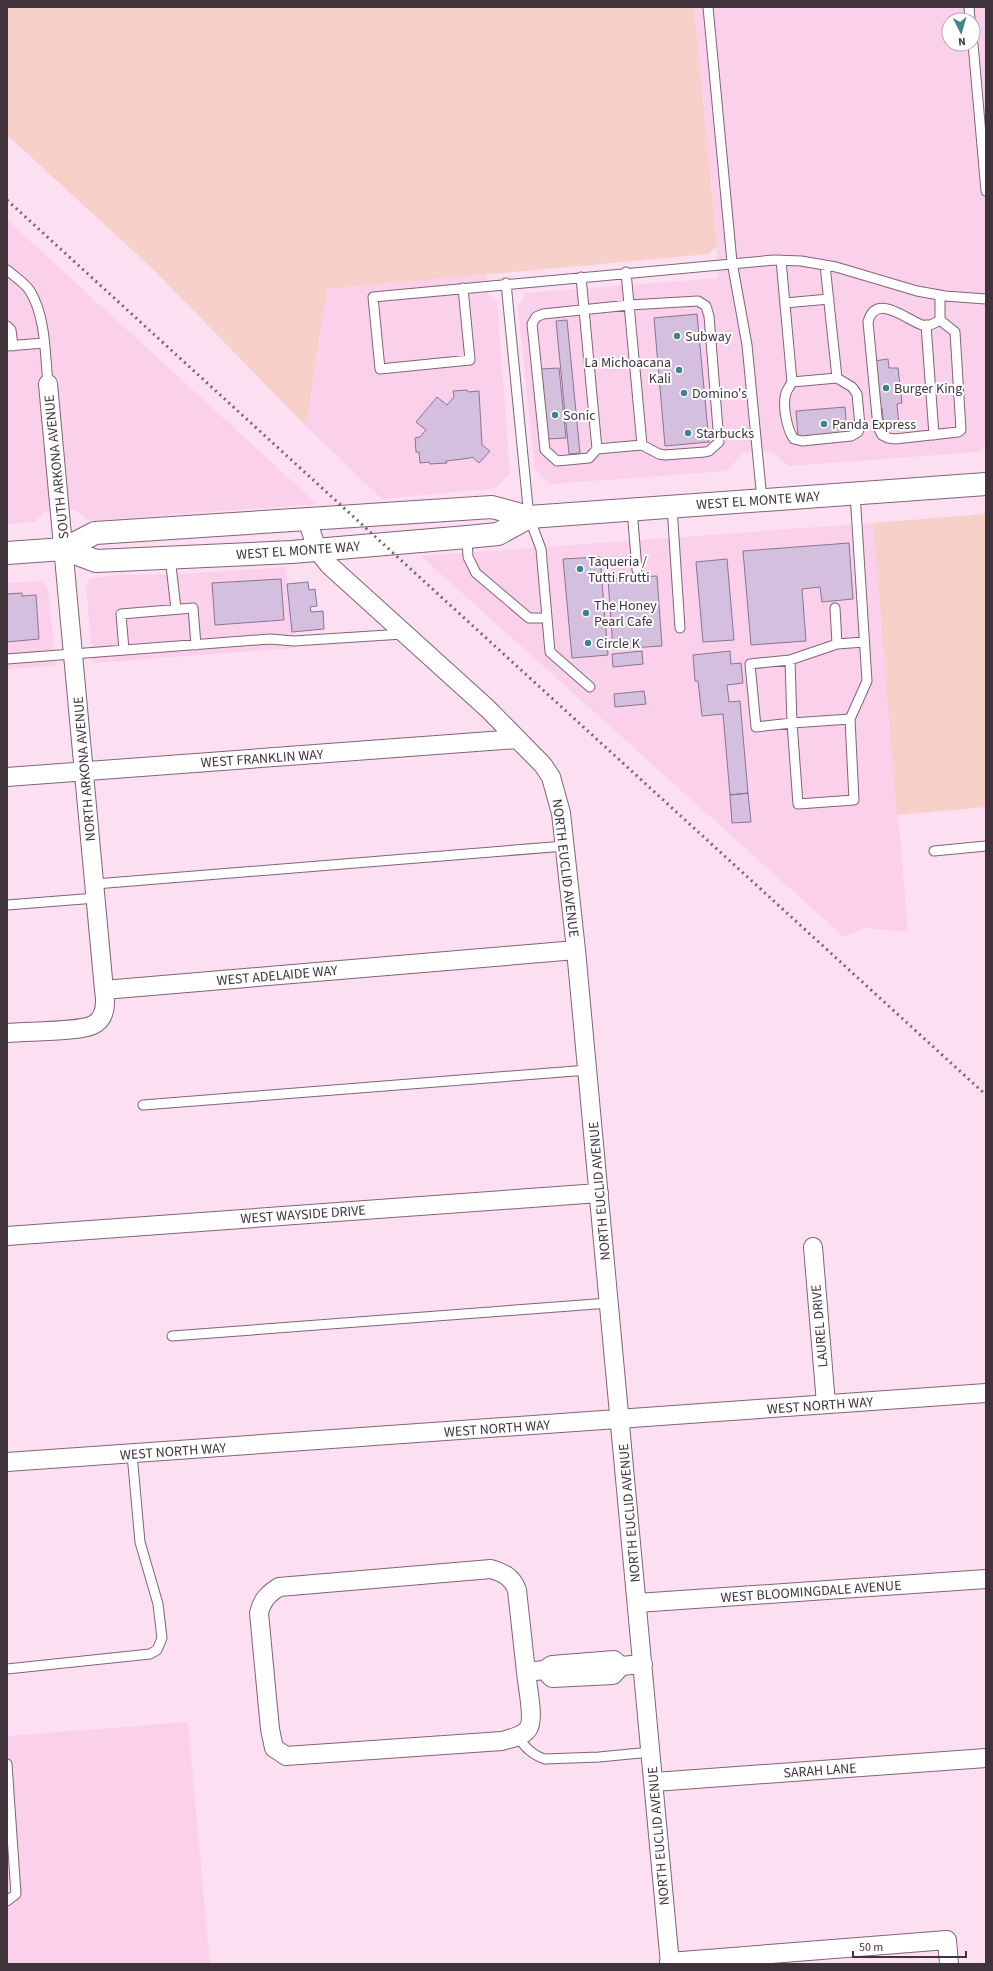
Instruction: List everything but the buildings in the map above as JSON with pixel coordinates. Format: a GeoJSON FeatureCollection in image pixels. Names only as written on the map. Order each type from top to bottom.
{"type":"FeatureCollection","features":[{"type":"Feature","properties":{"kind":"main road","name":"WEST EL MONTE WAY"},"geometry":{"type":"LineString","coordinates":[[7,553],[64,549],[95,533],[492,507],[529,517],[986,484]]}},
{"type":"Feature","properties":{"kind":"main road","name":"WEST EL MONTE WAY"},"geometry":{"type":"LineString","coordinates":[[64,549],[96,561],[317,550],[498,534],[529,517]]}},
{"type":"Feature","properties":{"kind":"street","name":"SOUTH ARKONA AVENUE"},"geometry":{"type":"LineString","coordinates":[[48,384],[64,549]]}},
{"type":"Feature","properties":{"kind":"street","name":"NORTH EUCLID AVENUE"},"geometry":{"type":"LineString","coordinates":[[307,519],[317,550],[329,565],[403,634],[488,709],[543,765],[551,778],[561,813],[588,1070],[670,1963]]}},
{"type":"Feature","properties":{"kind":"street","name":"NORTH ARKONA AVENUE"},"geometry":{"type":"LineString","coordinates":[[64,549],[104,990]]}},
{"type":"Feature","properties":{"kind":"street","name":"WEST FRANKLIN WAY"},"geometry":{"type":"LineString","coordinates":[[7,777],[517,739]]}},
{"type":"Feature","properties":{"kind":"street","name":"WEST ADELAIDE WAY"},"geometry":{"type":"LineString","coordinates":[[104,990],[576,950]]}},
{"type":"Feature","properties":{"kind":"street"},"geometry":{"type":"LineString","coordinates":[[7,1033],[79,1028],[94,1025],[101,1018],[106,1007],[104,990]]}},
{"type":"Feature","properties":{"kind":"street","name":"WEST WAYSIDE DRIVE"},"geometry":{"type":"LineString","coordinates":[[7,1236],[599,1193]]}},
{"type":"Feature","properties":{"kind":"street","name":"LAUREL DRIVE"},"geometry":{"type":"LineString","coordinates":[[813,1247],[826,1404]]}},
{"type":"Feature","properties":{"kind":"street","name":"WEST NORTH WAY"},"geometry":{"type":"LineString","coordinates":[[7,1462],[986,1393]]}},
{"type":"Feature","properties":{"kind":"street"},"geometry":{"type":"LineString","coordinates":[[491,1569],[504,1572],[514,1581],[517,1590],[526,1672],[531,1720],[528,1729],[518,1737],[502,1741],[286,1756],[274,1748],[270,1729],[259,1613],[262,1602],[269,1594],[279,1587],[491,1569]]}},
{"type":"Feature","properties":{"kind":"street","name":"WEST BLOOMINGDALE AVENUE"},"geometry":{"type":"LineString","coordinates":[[637,1603],[986,1579]]}},
{"type":"Feature","properties":{"kind":"street"},"geometry":{"type":"LineString","coordinates":[[526,1672],[544,1670],[552,1665],[614,1660],[621,1666],[643,1664]]}},
{"type":"Feature","properties":{"kind":"street","name":"SARAH LANE"},"geometry":{"type":"LineString","coordinates":[[654,1782],[986,1758]]}},
{"type":"Feature","properties":{"kind":"street"},"geometry":{"type":"LineString","coordinates":[[670,1963],[947,1940],[949,1964]]}},
{"type":"Feature","properties":{"kind":"lane"},"geometry":{"type":"LineString","coordinates":[[708,7],[732,262],[747,345],[762,500]]}},
{"type":"Feature","properties":{"kind":"lane"},"geometry":{"type":"LineString","coordinates":[[973,52],[986,191]]}},
{"type":"Feature","properties":{"kind":"lane"},"geometry":{"type":"LineString","coordinates":[[781,260],[792,382],[786,393],[785,401],[787,429],[794,439],[802,440],[851,436],[858,432],[860,426],[857,394],[852,387],[837,378],[792,382]]}},
{"type":"Feature","properties":{"kind":"lane"},"geometry":{"type":"LineString","coordinates":[[463,288],[470,360],[380,369],[373,297],[463,288],[581,277],[626,272],[732,262],[781,260],[826,265],[858,272],[904,288],[940,295],[986,299]]}},
{"type":"Feature","properties":{"kind":"lane"},"geometry":{"type":"LineString","coordinates":[[826,265],[837,378]]}},
{"type":"Feature","properties":{"kind":"lane"},"geometry":{"type":"LineString","coordinates":[[7,270],[29,290],[36,304],[44,343],[48,384]]}},
{"type":"Feature","properties":{"kind":"lane"},"geometry":{"type":"LineString","coordinates":[[626,272],[642,445]]}},
{"type":"Feature","properties":{"kind":"lane"},"geometry":{"type":"LineString","coordinates":[[581,277],[597,449]]}},
{"type":"Feature","properties":{"kind":"lane"},"geometry":{"type":"LineString","coordinates":[[506,284],[529,517],[541,549],[550,652],[590,687]]}},
{"type":"Feature","properties":{"kind":"lane"},"geometry":{"type":"LineString","coordinates":[[940,295],[940,320],[954,332],[962,427],[958,432],[894,439],[888,438],[879,431],[868,322],[872,313],[883,309],[890,309],[921,325],[926,325],[940,320]]}},
{"type":"Feature","properties":{"kind":"lane"},"geometry":{"type":"LineString","coordinates":[[785,303],[829,299]]}},
{"type":"Feature","properties":{"kind":"lane"},"geometry":{"type":"LineString","coordinates":[[694,300],[703,303],[706,306],[709,316],[719,442],[709,451],[705,452],[665,455],[659,454],[642,445],[597,449],[589,458],[557,461],[546,453],[532,324],[539,314],[629,305],[694,300]]}},
{"type":"Feature","properties":{"kind":"lane"},"geometry":{"type":"LineString","coordinates":[[926,325],[934,435]]}},
{"type":"Feature","properties":{"kind":"lane"},"geometry":{"type":"LineString","coordinates":[[7,326],[11,330],[10,346],[44,343]]}},
{"type":"Feature","properties":{"kind":"lane"},"geometry":{"type":"LineString","coordinates":[[790,660],[792,723],[798,804],[854,800],[850,719],[867,681],[855,493]]}},
{"type":"Feature","properties":{"kind":"lane"},"geometry":{"type":"LineString","coordinates":[[672,507],[680,628]]}},
{"type":"Feature","properties":{"kind":"lane"},"geometry":{"type":"LineString","coordinates":[[632,509],[637,570]]}},
{"type":"Feature","properties":{"kind":"lane"},"geometry":{"type":"LineString","coordinates":[[467,537],[468,557],[476,573],[530,618],[547,618]]}},
{"type":"Feature","properties":{"kind":"lane"},"geometry":{"type":"LineString","coordinates":[[170,557],[176,609]]}},
{"type":"Feature","properties":{"kind":"lane"},"geometry":{"type":"LineString","coordinates":[[124,650],[121,614],[176,609],[193,608],[196,645]]}},
{"type":"Feature","properties":{"kind":"lane"},"geometry":{"type":"LineString","coordinates":[[835,608],[837,644]]}},
{"type":"Feature","properties":{"kind":"lane"},"geometry":{"type":"LineString","coordinates":[[7,659],[270,639],[294,641],[403,634]]}},
{"type":"Feature","properties":{"kind":"lane"},"geometry":{"type":"LineString","coordinates":[[850,719],[756,727],[750,664],[790,660],[837,644],[864,642]]}},
{"type":"Feature","properties":{"kind":"lane"},"geometry":{"type":"LineString","coordinates":[[7,905],[95,891],[565,846]]}},
{"type":"Feature","properties":{"kind":"lane"},"geometry":{"type":"LineString","coordinates":[[934,851],[986,846]]}},
{"type":"Feature","properties":{"kind":"lane"},"geometry":{"type":"LineString","coordinates":[[143,1105],[588,1070]]}},
{"type":"Feature","properties":{"kind":"lane"},"geometry":{"type":"LineString","coordinates":[[172,1336],[609,1303]]}},
{"type":"Feature","properties":{"kind":"lane"},"geometry":{"type":"LineString","coordinates":[[7,1670],[150,1654],[157,1650],[162,1638],[158,1604],[140,1542],[132,1454]]}},
{"type":"Feature","properties":{"kind":"lane"},"geometry":{"type":"LineString","coordinates":[[518,1737],[524,1747],[537,1756],[545,1759],[568,1759],[651,1752]]}},
{"type":"Feature","properties":{"kind":"lane"},"geometry":{"type":"LineString","coordinates":[[7,1764],[16,1894],[7,1901]]}},
{"type":"Feature","properties":{"kind":"shaded area"},"geometry":{"type":"Polygon","coordinates":[[[7,7],[694,7],[717,246],[709,254],[327,289],[306,426],[154,270],[7,135],[7,7]]]}},
{"type":"Feature","properties":{"kind":"shaded area"},"geometry":{"type":"Polygon","coordinates":[[[694,7],[986,7],[986,444],[978,452],[789,466],[772,452],[742,453],[728,471],[550,484],[535,470],[518,307],[526,293],[718,278],[717,246],[694,7]]]}},
{"type":"Feature","properties":{"kind":"shaded area"},"geometry":{"type":"Polygon","coordinates":[[[7,220],[317,504],[89,521],[75,510],[44,512],[35,522],[7,524],[7,220]]]}},
{"type":"Feature","properties":{"kind":"shaded area"},"geometry":{"type":"Polygon","coordinates":[[[486,274],[488,295],[497,302],[510,473],[496,488],[382,499],[306,426],[327,289],[486,274]]]}},
{"type":"Feature","properties":{"kind":"shaded area"},"geometry":{"type":"Polygon","coordinates":[[[986,514],[986,807],[897,815],[873,523],[986,514]]]}},
{"type":"Feature","properties":{"kind":"shaded area"},"geometry":{"type":"Polygon","coordinates":[[[873,523],[908,932],[864,928],[844,937],[421,556],[873,523]]]}},
{"type":"Feature","properties":{"kind":"shaded area"},"geometry":{"type":"Polygon","coordinates":[[[286,567],[294,648],[93,663],[86,586],[90,578],[119,575],[182,574],[286,567]]]}},
{"type":"Feature","properties":{"kind":"shaded area"},"geometry":{"type":"Polygon","coordinates":[[[43,582],[48,589],[56,666],[7,669],[7,583],[43,582]]]}},
{"type":"Feature","properties":{"kind":"shaded area"},"geometry":{"type":"Polygon","coordinates":[[[188,1722],[210,1964],[7,1964],[7,1736],[188,1722]]]}},
{"type":"Feature","properties":{"kind":"railway"},"geometry":{"type":"LineString","coordinates":[[7,200],[986,1095]]}},
{"type":"Feature","properties":{"kind":"place","name":"Subway"},"geometry":{"type":"Point","coordinates":[677,336]}},
{"type":"Feature","properties":{"kind":"place","name":"La Michoacana Kali"},"geometry":{"type":"Point","coordinates":[679,370]}},
{"type":"Feature","properties":{"kind":"place","name":"Burger King"},"geometry":{"type":"Point","coordinates":[886,388]}},
{"type":"Feature","properties":{"kind":"place","name":"Domino's"},"geometry":{"type":"Point","coordinates":[684,393]}},
{"type":"Feature","properties":{"kind":"place","name":"Sonic"},"geometry":{"type":"Point","coordinates":[555,415]}},
{"type":"Feature","properties":{"kind":"place","name":"Panda Express"},"geometry":{"type":"Point","coordinates":[824,424]}},
{"type":"Feature","properties":{"kind":"place","name":"Starbucks"},"geometry":{"type":"Point","coordinates":[688,433]}},
{"type":"Feature","properties":{"kind":"place","name":"Taqueria / Tutti Frutti"},"geometry":{"type":"Point","coordinates":[580,569]}},
{"type":"Feature","properties":{"kind":"place","name":"The Honey Pearl Cafe"},"geometry":{"type":"Point","coordinates":[586,613]}},
{"type":"Feature","properties":{"kind":"place","name":"Circle K"},"geometry":{"type":"Point","coordinates":[588,643]}}]}
